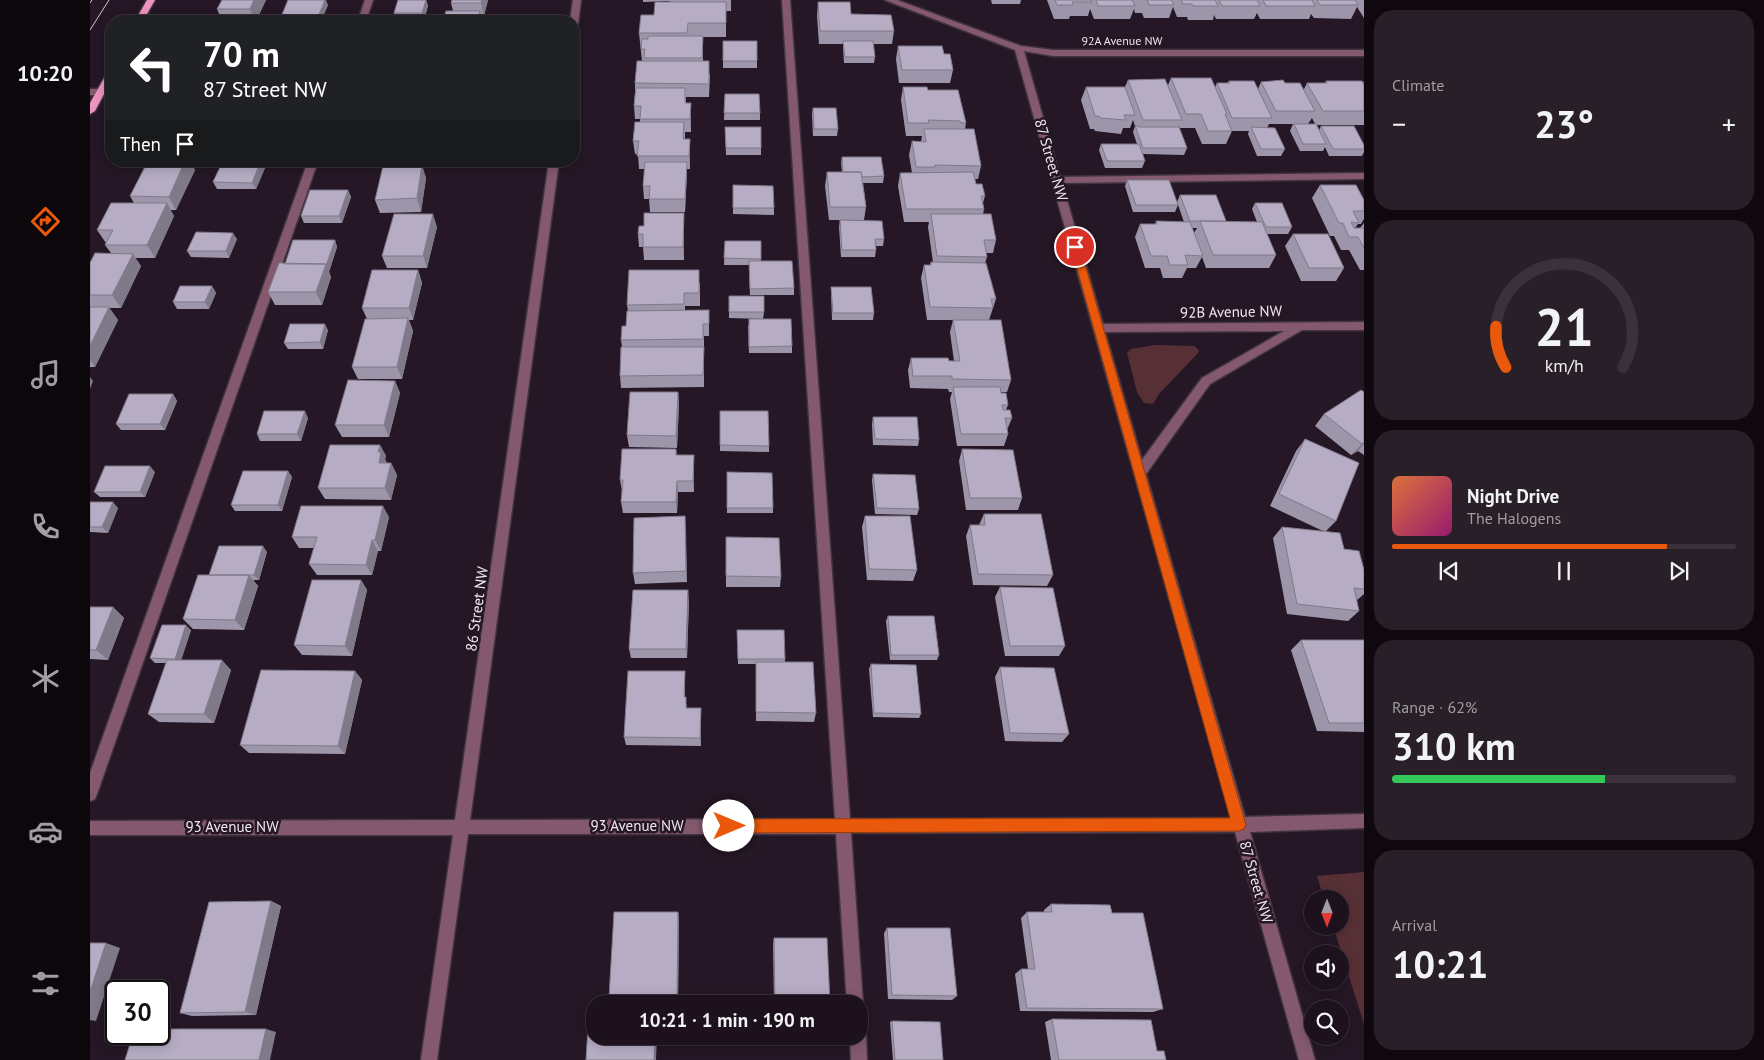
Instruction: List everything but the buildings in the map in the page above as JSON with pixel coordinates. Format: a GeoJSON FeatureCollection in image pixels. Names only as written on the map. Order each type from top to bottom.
{"type":"FeatureCollection","features":[{"type":"Feature","properties":{"kind":"main road"},"geometry":{"type":"LineString","coordinates":[[142,15],[151,0]]}},
{"type":"Feature","properties":{"kind":"main road"},"geometry":{"type":"LineString","coordinates":[[90,111],[105,84]]}},
{"type":"Feature","properties":{"kind":"street"},"geometry":{"type":"LineString","coordinates":[[364,15],[369,0]]}},
{"type":"Feature","properties":{"kind":"street"},"geometry":{"type":"LineString","coordinates":[[575,15],[577,0]]}},
{"type":"Feature","properties":{"kind":"street"},"geometry":{"type":"LineString","coordinates":[[786,0],[854,995]]}},
{"type":"Feature","properties":{"kind":"street","name":"92A Avenue NW"},"geometry":{"type":"LineString","coordinates":[[889,0],[1019,48],[1053,53],[1364,53]]}},
{"type":"Feature","properties":{"kind":"street","name":"87 Street NW"},"geometry":{"type":"LineString","coordinates":[[1019,48],[1307,1060]]}},
{"type":"Feature","properties":{"kind":"street"},"geometry":{"type":"LineString","coordinates":[[90,92],[101,92]]}},
{"type":"Feature","properties":{"kind":"street"},"geometry":{"type":"LineString","coordinates":[[90,794],[311,167]]}},
{"type":"Feature","properties":{"kind":"street","name":"86 Street NW"},"geometry":{"type":"LineString","coordinates":[[430,1060],[553,167]]}},
{"type":"Feature","properties":{"kind":"street"},"geometry":{"type":"LineString","coordinates":[[1057,180],[1364,176]]}},
{"type":"Feature","properties":{"kind":"street"},"geometry":{"type":"LineString","coordinates":[[1140,473],[1206,381],[1302,326]]}},
{"type":"Feature","properties":{"kind":"street","name":"92B Avenue NW"},"geometry":{"type":"LineString","coordinates":[[1098,328],[1364,326]]}},
{"type":"Feature","properties":{"kind":"street","name":"93 Avenue NW"},"geometry":{"type":"LineString","coordinates":[[90,828],[1239,825],[1364,821]]}},
{"type":"Feature","properties":{"kind":"street"},"geometry":{"type":"LineString","coordinates":[[858,1045],[859,1060]]}},
{"type":"Feature","properties":{"kind":"shaded area"},"geometry":{"type":"Polygon","coordinates":[[[1155,345],[1194,346],[1199,350],[1159,394],[1153,404],[1144,403],[1137,392],[1127,353],[1131,349],[1155,345]]]}},
{"type":"Feature","properties":{"kind":"shaded area"},"geometry":{"type":"Polygon","coordinates":[[[1364,872],[1364,1024],[1349,977],[1349,945],[1339,945],[1336,935],[1349,935],[1349,890],[1321,890],[1317,876],[1364,872]]]}},
{"type":"Feature","properties":{"kind":"tram line"},"geometry":{"type":"LineString","coordinates":[[90,30],[109,0]]}},
{"type":"Feature","properties":{"kind":"route"},"geometry":{"type":"LineString","coordinates":[[729,826],[1239,825],[1075,247]]}}]}
